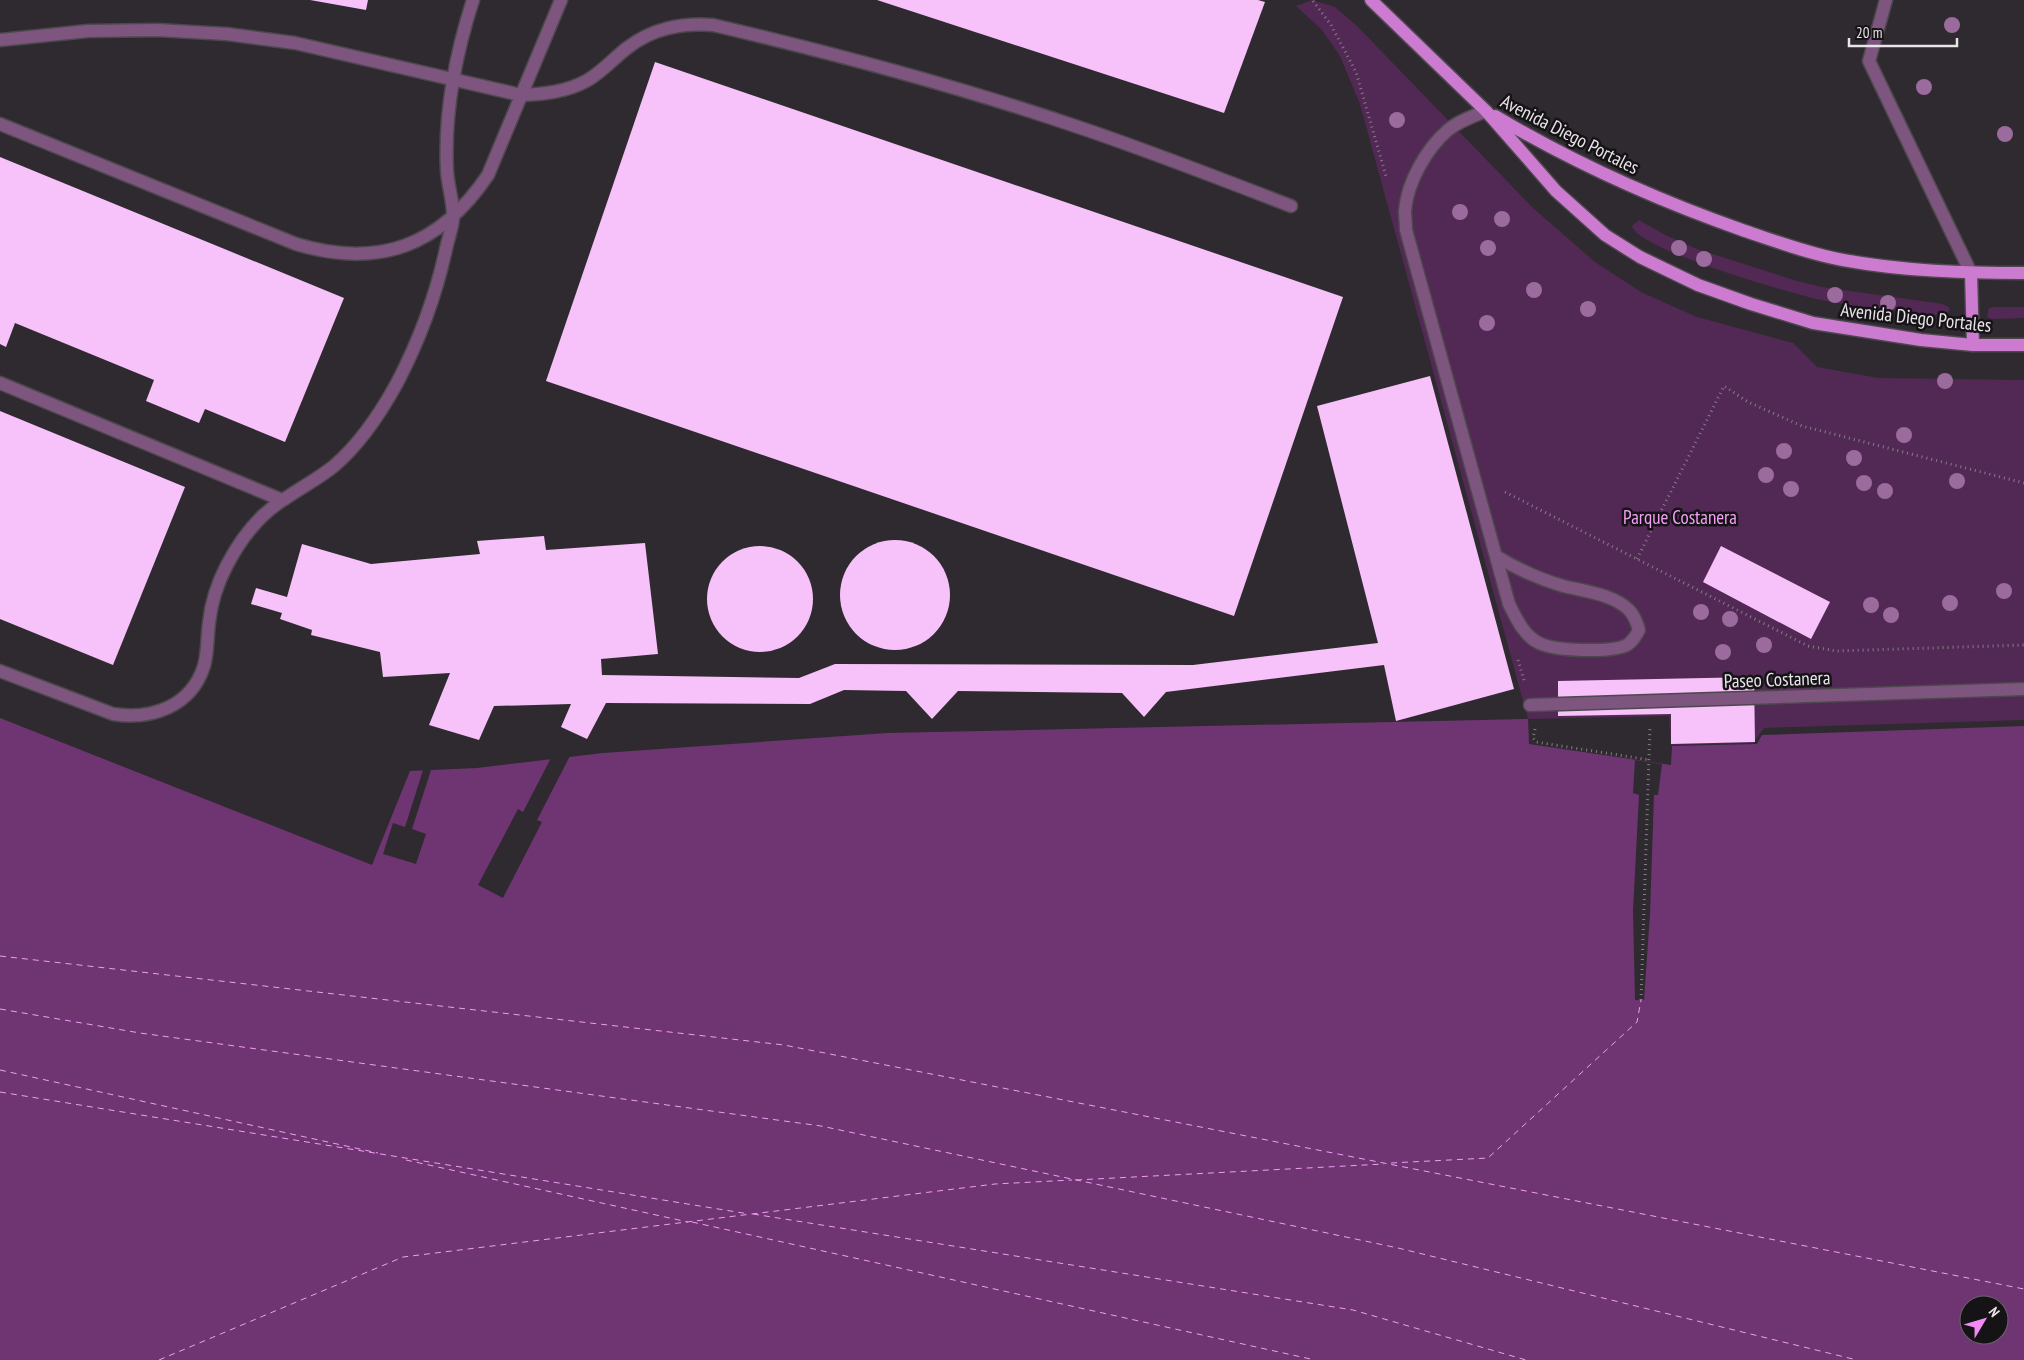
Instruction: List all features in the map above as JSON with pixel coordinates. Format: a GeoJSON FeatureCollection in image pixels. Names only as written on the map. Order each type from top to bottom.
{"type":"FeatureCollection","features":[{"type":"Feature","properties":{"kind":"main road"},"geometry":{"type":"LineString","coordinates":[[1371,0],[1486,111]]}},
{"type":"Feature","properties":{"kind":"main road","name":"Avenida Diego Portales"},"geometry":{"type":"LineString","coordinates":[[1486,111],[1532,139],[1646,193],[1708,218],[1784,244],[1842,260],[1900,269],[1971,273],[2024,273]]}},
{"type":"Feature","properties":{"kind":"main road","name":"Avenida Diego Portales"},"geometry":{"type":"LineString","coordinates":[[1486,111],[1556,191],[1605,235],[1640,257],[1698,285],[1813,323],[1902,337],[1973,344],[2024,345]]}},
{"type":"Feature","properties":{"kind":"main road"},"geometry":{"type":"LineString","coordinates":[[1971,273],[1973,344]]}},
{"type":"Feature","properties":{"kind":"street"},"geometry":{"type":"LineString","coordinates":[[0,671],[113,714],[132,717],[150,715],[168,708],[195,685],[203,668],[207,650],[209,621],[215,592],[226,566],[241,541],[282,500],[308,486],[336,464],[360,440],[381,412],[409,358],[428,310],[444,260],[453,218],[447,172],[452,79],[460,38],[473,0]]}},
{"type":"Feature","properties":{"kind":"street"},"geometry":{"type":"LineString","coordinates":[[0,124],[296,244],[322,252],[350,255],[378,253],[430,234],[453,218],[472,198],[488,175],[561,0]]}},
{"type":"Feature","properties":{"kind":"street"},"geometry":{"type":"LineString","coordinates":[[1886,0],[1869,61],[1971,273]]}},
{"type":"Feature","properties":{"kind":"street"},"geometry":{"type":"LineString","coordinates":[[0,40],[88,31],[157,30],[226,34],[295,43],[521,95],[556,91],[587,80],[608,66],[627,48],[646,36],[668,27],[714,24],[856,60],[973,94],[1098,134],[1291,206]]}},
{"type":"Feature","properties":{"kind":"street"},"geometry":{"type":"LineString","coordinates":[[1486,111],[1470,117],[1449,129],[1435,145],[1413,180],[1405,210],[1406,230],[1473,476],[1509,604],[1522,629],[1539,643],[1569,650],[1599,650],[1626,646],[1634,639],[1639,630],[1636,620],[1628,609],[1602,595],[1562,586],[1520,570],[1496,556]]}},
{"type":"Feature","properties":{"kind":"street"},"geometry":{"type":"LineString","coordinates":[[0,383],[282,500]]}},
{"type":"Feature","properties":{"kind":"street","name":"Paseo Costanera"},"geometry":{"type":"LineString","coordinates":[[1530,705],[2024,689]]}},
{"type":"Feature","properties":{"kind":"path"},"geometry":{"type":"LineString","coordinates":[[1637,559],[1724,386],[1748,402],[1802,426],[2024,483]]}},
{"type":"Feature","properties":{"kind":"path"},"geometry":{"type":"LineString","coordinates":[[1473,476],[1808,646],[1836,651],[2024,645]]}},
{"type":"Feature","properties":{"kind":"path"},"geometry":{"type":"LineString","coordinates":[[1641,1000],[1650,717]]}},
{"type":"Feature","properties":{"kind":"path"},"geometry":{"type":"LineString","coordinates":[[1537,727],[1534,730],[1533,738],[1536,742],[1650,760]]}},
{"type":"Feature","properties":{"kind":"green space","name":"Parque Costanera"},"geometry":{"type":"Polygon","coordinates":[[[1312,0],[1335,7],[1357,26],[1533,208],[1595,262],[1641,292],[1697,317],[1793,343],[1817,367],[1879,378],[2024,380],[2024,720],[1764,728],[1753,743],[1671,745],[1669,716],[1528,719],[1360,104],[1340,56],[1322,30],[1296,6],[1312,0]]]}},
{"type":"Feature","properties":{"kind":"green space"},"geometry":{"type":"Polygon","coordinates":[[[1639,220],[1665,235],[1697,249],[1797,281],[1822,287],[1943,304],[1950,308],[1948,313],[1942,316],[1836,303],[1780,289],[1718,270],[1660,247],[1641,236],[1632,226],[1639,220]]]}},
{"type":"Feature","properties":{"kind":"green space"},"geometry":{"type":"Polygon","coordinates":[[[2024,307],[2024,318],[1991,319],[1987,317],[1989,308],[2024,307]]]}},
{"type":"Feature","properties":{"kind":"shaded area"},"geometry":{"type":"Polygon","coordinates":[[[0,718],[372,865],[410,771],[477,768],[603,753],[887,733],[1528,719],[1529,744],[1671,765],[1672,746],[1757,744],[1762,735],[2024,726],[2024,1360],[0,1360],[0,718]]]}},
{"type":"Feature","properties":{"kind":"pier"},"geometry":{"type":"Polygon","coordinates":[[[571,754],[537,820],[542,822],[503,898],[478,885],[518,809],[523,812],[552,756],[571,754]]]}},
{"type":"Feature","properties":{"kind":"pier"},"geometry":{"type":"Polygon","coordinates":[[[1635,760],[1662,764],[1658,795],[1654,795],[1650,914],[1644,1000],[1635,1000],[1633,911],[1639,795],[1633,793],[1635,760]]]}},
{"type":"Feature","properties":{"kind":"pier"},"geometry":{"type":"Polygon","coordinates":[[[424,767],[432,767],[412,829],[426,834],[416,864],[383,854],[393,823],[405,827],[424,767]]]}},
{"type":"Feature","properties":{"kind":"building"},"geometry":{"type":"Polygon","coordinates":[[[310,0],[368,0],[366,10],[310,0]]]}},
{"type":"Feature","properties":{"kind":"building"},"geometry":{"type":"Polygon","coordinates":[[[877,0],[1258,0],[1265,2],[1224,113],[877,0]]]}},
{"type":"Feature","properties":{"kind":"building"},"geometry":{"type":"Polygon","coordinates":[[[655,62],[1343,297],[1234,616],[546,381],[655,62]]]}},
{"type":"Feature","properties":{"kind":"building"},"geometry":{"type":"Polygon","coordinates":[[[0,157],[344,298],[285,442],[205,409],[199,423],[146,401],[154,380],[15,323],[6,347],[0,344],[0,157]]]}},
{"type":"Feature","properties":{"kind":"building"},"geometry":{"type":"Polygon","coordinates":[[[1430,376],[1514,689],[1396,721],[1384,665],[1166,692],[1144,717],[1122,693],[958,691],[932,719],[906,691],[844,690],[810,704],[606,703],[587,739],[561,727],[571,704],[494,706],[479,740],[429,725],[450,673],[383,677],[380,652],[311,635],[312,630],[280,619],[282,613],[251,604],[256,588],[287,597],[302,544],[371,564],[480,554],[477,541],[544,536],[546,550],[645,543],[658,654],[601,659],[602,675],[799,678],[835,664],[1193,665],[1378,643],[1317,406],[1430,376]]]}},
{"type":"Feature","properties":{"kind":"building"},"geometry":{"type":"Polygon","coordinates":[[[0,411],[185,487],[113,665],[0,619],[0,411]]]}},
{"type":"Feature","properties":{"kind":"building"},"geometry":{"type":"Polygon","coordinates":[[[895,540],[916,544],[934,556],[946,574],[950,595],[946,616],[934,634],[916,646],[895,650],[874,646],[856,634],[844,616],[840,595],[844,574],[856,556],[874,544],[895,540]]]}},
{"type":"Feature","properties":{"kind":"building"},"geometry":{"type":"Polygon","coordinates":[[[760,546],[780,550],[797,562],[809,579],[813,599],[809,619],[797,636],[780,648],[760,652],[740,648],[723,636],[711,619],[707,599],[711,579],[723,562],[740,550],[760,546]]]}},
{"type":"Feature","properties":{"kind":"building"},"geometry":{"type":"Polygon","coordinates":[[[1721,546],[1830,602],[1811,639],[1703,582],[1721,546]]]}},
{"type":"Feature","properties":{"kind":"building"},"geometry":{"type":"Polygon","coordinates":[[[1754,677],[1755,742],[1671,744],[1671,714],[1558,716],[1558,681],[1754,677]]]}},
{"type":"Feature","properties":{"kind":"ferry route"},"geometry":{"type":"LineString","coordinates":[[0,956],[784,1045],[2024,1289]]}},
{"type":"Feature","properties":{"kind":"ferry route"},"geometry":{"type":"LineString","coordinates":[[1391,1163],[1488,1158],[1637,1022],[1641,1000]]}},
{"type":"Feature","properties":{"kind":"ferry route"},"geometry":{"type":"LineString","coordinates":[[0,1009],[140,1033],[821,1126],[1398,1248],[1857,1360]]}},
{"type":"Feature","properties":{"kind":"ferry route"},"geometry":{"type":"LineString","coordinates":[[0,1070],[378,1153]]}},
{"type":"Feature","properties":{"kind":"ferry route"},"geometry":{"type":"LineString","coordinates":[[0,1092],[749,1214]]}},
{"type":"Feature","properties":{"kind":"ferry route"},"geometry":{"type":"LineString","coordinates":[[406,1160],[688,1222]]}},
{"type":"Feature","properties":{"kind":"ferry route"},"geometry":{"type":"LineString","coordinates":[[1076,1180],[1384,1164]]}},
{"type":"Feature","properties":{"kind":"ferry route"},"geometry":{"type":"LineString","coordinates":[[159,1360],[403,1257],[995,1184],[1072,1180]]}},
{"type":"Feature","properties":{"kind":"ferry route"},"geometry":{"type":"LineString","coordinates":[[753,1214],[1353,1310],[1526,1360]]}},
{"type":"Feature","properties":{"kind":"ferry route"},"geometry":{"type":"LineString","coordinates":[[692,1222],[1315,1360]]}}]}
